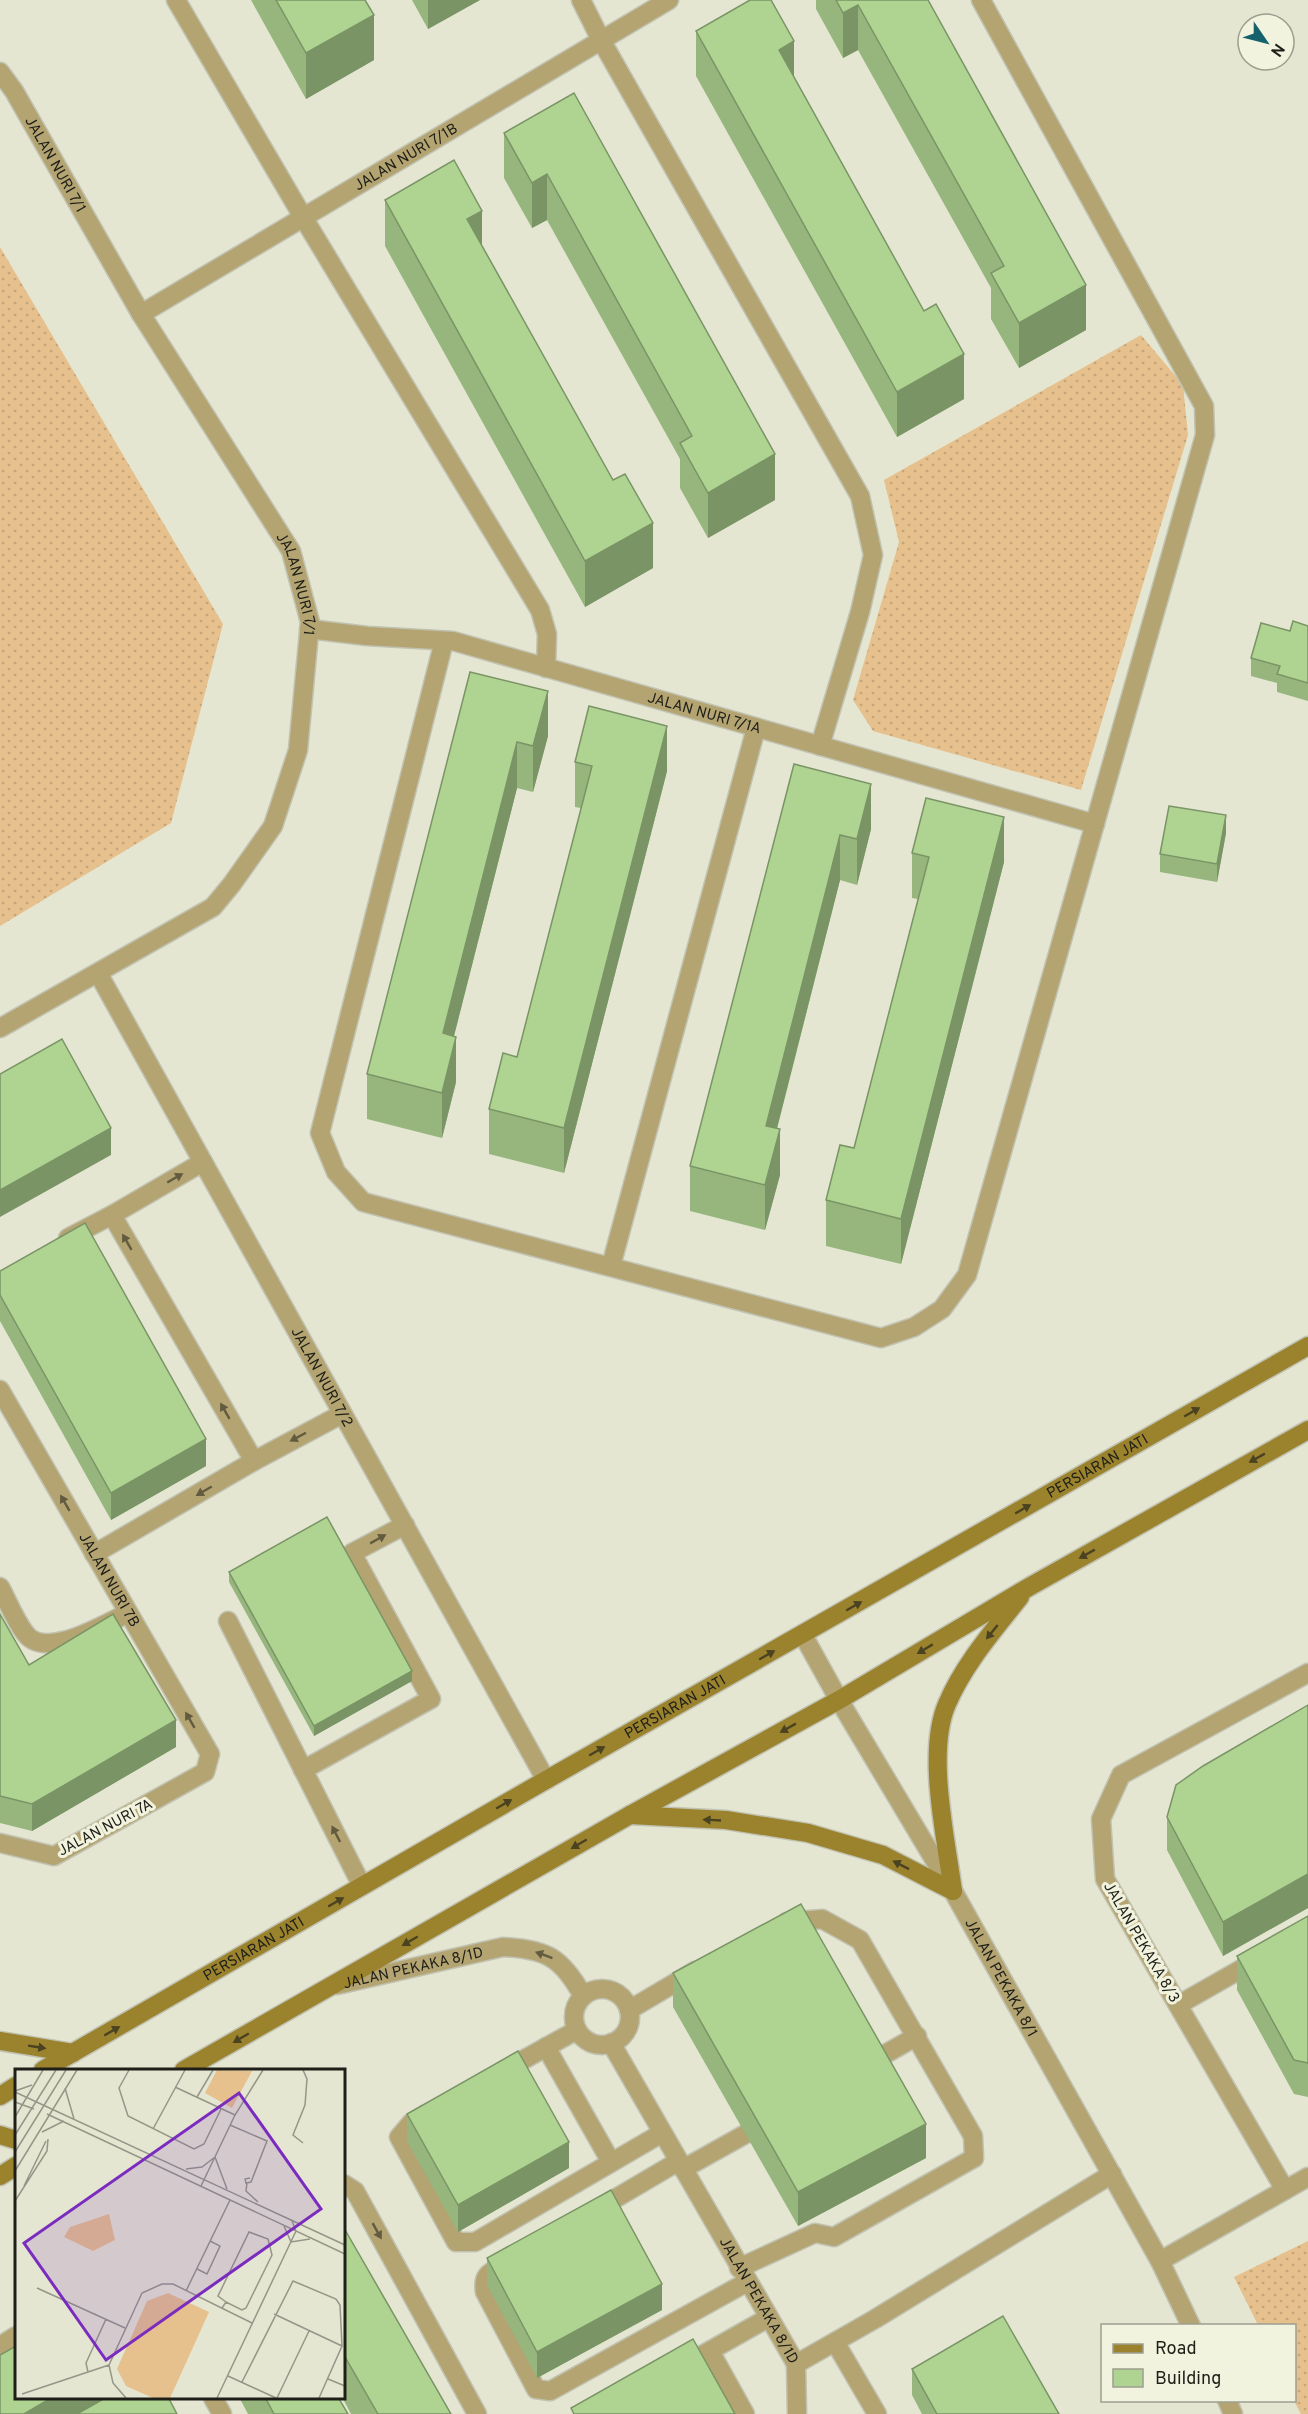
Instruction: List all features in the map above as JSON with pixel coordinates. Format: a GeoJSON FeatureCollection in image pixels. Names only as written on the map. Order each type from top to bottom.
{"type":"FeatureCollection","features":[{"type":"Feature","properties":{"kind":"main road","name":"PERSIARAN JATI"},"geometry":{"type":"LineString","coordinates":[[45,2069],[546,1780],[1308,1346]]}},
{"type":"Feature","properties":{"kind":"main road"},"geometry":{"type":"LineString","coordinates":[[186,2069],[630,1815],[839,1700],[1029,1587],[1308,1430]]}},
{"type":"Feature","properties":{"kind":"main road"},"geometry":{"type":"LineString","coordinates":[[953,1891],[937,1771],[938,1743],[946,1705],[978,1649],[1029,1587]]}},
{"type":"Feature","properties":{"kind":"main road"},"geometry":{"type":"LineString","coordinates":[[630,1815],[726,1820],[808,1833],[883,1855],[953,1891]]}},
{"type":"Feature","properties":{"kind":"main road"},"geometry":{"type":"LineString","coordinates":[[0,2041],[73,2053]]}},
{"type":"Feature","properties":{"kind":"main road"},"geometry":{"type":"LineString","coordinates":[[0,2096],[15,2087]]}},
{"type":"Feature","properties":{"kind":"main road"},"geometry":{"type":"LineString","coordinates":[[0,2135],[15,2140]]}},
{"type":"Feature","properties":{"kind":"main road"},"geometry":{"type":"LineString","coordinates":[[0,2176],[15,2167]]}},
{"type":"Feature","properties":{"kind":"street"},"geometry":{"type":"LineString","coordinates":[[177,0],[303,217],[540,610],[547,634],[546,668]]}},
{"type":"Feature","properties":{"kind":"street"},"geometry":{"type":"LineString","coordinates":[[581,0],[601,40],[860,496],[873,555],[860,612],[820,746]]}},
{"type":"Feature","properties":{"kind":"street","name":"JALAN NURI 7/1B"},"geometry":{"type":"LineString","coordinates":[[141,314],[669,0]]}},
{"type":"Feature","properties":{"kind":"street"},"geometry":{"type":"LineString","coordinates":[[444,641],[320,1133],[336,1172],[363,1202],[880,1338],[914,1327],[942,1309],[967,1275],[1205,435],[1204,406],[981,0]]}},
{"type":"Feature","properties":{"kind":"street","name":"JALAN NURI 7/1"},"geometry":{"type":"LineString","coordinates":[[0,72],[14,91],[141,314],[291,551],[310,622],[298,750],[273,826],[232,884],[213,907],[0,1028]]}},
{"type":"Feature","properties":{"kind":"street","name":"JALAN NURI 7/1A"},"geometry":{"type":"LineString","coordinates":[[309,630],[453,641],[1095,824]]}},
{"type":"Feature","properties":{"kind":"street"},"geometry":{"type":"LineString","coordinates":[[611,1266],[756,728]]}},
{"type":"Feature","properties":{"kind":"street","name":"JALAN NURI 7/2"},"geometry":{"type":"LineString","coordinates":[[98,973],[546,1780]]}},
{"type":"Feature","properties":{"kind":"street"},"geometry":{"type":"LineString","coordinates":[[51,1247],[112,1215],[203,1162]]}},
{"type":"Feature","properties":{"kind":"street"},"geometry":{"type":"LineString","coordinates":[[112,1215],[254,1461]]}},
{"type":"Feature","properties":{"kind":"street","name":"JALAN NURI 7B"},"geometry":{"type":"LineString","coordinates":[[0,1390],[210,1754],[205,1772]]}},
{"type":"Feature","properties":{"kind":"street"},"geometry":{"type":"LineString","coordinates":[[94,1554],[254,1461],[342,1414]]}},
{"type":"Feature","properties":{"kind":"street"},"geometry":{"type":"LineString","coordinates":[[303,1770],[431,1699],[352,1553],[405,1525]]}},
{"type":"Feature","properties":{"kind":"street"},"geometry":{"type":"LineString","coordinates":[[0,1587],[26,1635],[39,1643],[57,1644],[128,1613]]}},
{"type":"Feature","properties":{"kind":"street"},"geometry":{"type":"LineString","coordinates":[[228,1621],[362,1886]]}},
{"type":"Feature","properties":{"kind":"street","name":"JALAN PEKAKA 8/1"},"geometry":{"type":"LineString","coordinates":[[803,1635],[953,1891],[1160,2261],[1191,2324]]}},
{"type":"Feature","properties":{"kind":"street","name":"JALAN PEKAKA 8/3"},"geometry":{"type":"LineString","coordinates":[[1285,2190],[1105,1878],[1101,1820],[1121,1775],[1308,1673]]}},
{"type":"Feature","properties":{"kind":"street","name":"JALAN NURI 7A"},"geometry":{"type":"LineString","coordinates":[[0,1843],[54,1856],[205,1772]]}},
{"type":"Feature","properties":{"kind":"street"},"geometry":{"type":"LineString","coordinates":[[518,2257],[487,2275],[483,2281],[485,2292],[536,2389],[550,2391],[743,2275],[812,2227],[834,2237],[974,2158],[973,2136],[860,1940],[822,1919],[784,1922],[774,1927]]}},
{"type":"Feature","properties":{"kind":"street","name":"JALAN PEKAKA 8/1D"},"geometry":{"type":"LineString","coordinates":[[330,1987],[503,1947],[526,1948],[555,1959],[570,1974],[582,1996]]}},
{"type":"Feature","properties":{"kind":"street"},"geometry":{"type":"LineString","coordinates":[[1178,2005],[1268,1953]]}},
{"type":"Feature","properties":{"kind":"street"},"geometry":{"type":"LineString","coordinates":[[629,2010],[706,1965]]}},
{"type":"Feature","properties":{"kind":"street"},"geometry":{"type":"LineString","coordinates":[[676,1981],[688,2002]]}},
{"type":"Feature","properties":{"kind":"street"},"geometry":{"type":"LineString","coordinates":[[600,1989],[610,1990],[625,2001],[629,2010],[629,2022],[625,2032],[611,2043],[598,2045],[581,2036],[573,2016],[582,1996],[600,1989]]}},
{"type":"Feature","properties":{"kind":"street"},"geometry":{"type":"LineString","coordinates":[[483,2082],[577,2030]]}},
{"type":"Feature","properties":{"kind":"street"},"geometry":{"type":"LineString","coordinates":[[847,2076],[917,2036]]}},
{"type":"Feature","properties":{"kind":"street","name":"JALAN PEKAKA 8/1D"},"geometry":{"type":"LineString","coordinates":[[611,2043],[796,2364],[1112,2174]]}},
{"type":"Feature","properties":{"kind":"street"},"geometry":{"type":"LineString","coordinates":[[546,2047],[611,2162]]}},
{"type":"Feature","properties":{"kind":"street"},"geometry":{"type":"LineString","coordinates":[[442,2105],[411,2122],[399,2137],[456,2242],[475,2242],[662,2133]]}},
{"type":"Feature","properties":{"kind":"street"},"geometry":{"type":"LineString","coordinates":[[578,2221],[679,2161],[683,2169],[787,2110]]}},
{"type":"Feature","properties":{"kind":"street"},"geometry":{"type":"LineString","coordinates":[[1160,2261],[1308,2177]]}},
{"type":"Feature","properties":{"kind":"street"},"geometry":{"type":"LineString","coordinates":[[345,2185],[355,2191],[477,2414]]}},
{"type":"Feature","properties":{"kind":"street"},"geometry":{"type":"LineString","coordinates":[[669,2374],[768,2318]]}},
{"type":"Feature","properties":{"kind":"street"},"geometry":{"type":"LineString","coordinates":[[0,2346],[15,2337]]}},
{"type":"Feature","properties":{"kind":"street"},"geometry":{"type":"LineString","coordinates":[[836,2342],[877,2414]]}},
{"type":"Feature","properties":{"kind":"street"},"geometry":{"type":"LineString","coordinates":[[710,2351],[745,2414]]}},
{"type":"Feature","properties":{"kind":"street"},"geometry":{"type":"LineString","coordinates":[[796,2364],[797,2414]]}},
{"type":"Feature","properties":{"kind":"street"},"geometry":{"type":"LineString","coordinates":[[214,2399],[222,2414]]}},
{"type":"Feature","properties":{"kind":"shaded area"},"geometry":{"type":"Polygon","coordinates":[[[0,247],[223,624],[171,823],[0,926],[0,247]]]}},
{"type":"Feature","properties":{"kind":"shaded area"},"geometry":{"type":"Polygon","coordinates":[[[1141,335],[1183,385],[1188,435],[1081,790],[873,731],[853,700],[899,542],[884,480],[1141,335]]]}},
{"type":"Feature","properties":{"kind":"shaded area"},"geometry":{"type":"Polygon","coordinates":[[[1308,2241],[1308,2414],[1301,2414],[1295,2402],[1296,2324],[1258,2324],[1234,2277],[1308,2241]]]}},
{"type":"Feature","properties":{"kind":"building"},"geometry":{"type":"Polygon","coordinates":[[[276,0],[365,0],[374,15],[306,53],[276,0]]]}},
{"type":"Feature","properties":{"kind":"building"},"geometry":{"type":"Polygon","coordinates":[[[750,0],[771,0],[794,41],[779,50],[924,311],[936,304],[964,354],[897,392],[696,31],[750,0]]]}},
{"type":"Feature","properties":{"kind":"building"},"geometry":{"type":"Polygon","coordinates":[[[836,0],[928,0],[1086,285],[1019,323],[991,273],[1004,266],[858,5],[843,13],[836,0]]]}},
{"type":"Feature","properties":{"kind":"building"},"geometry":{"type":"Polygon","coordinates":[[[574,93],[775,454],[708,493],[680,443],[692,436],[547,174],[532,183],[504,133],[574,93]]]}},
{"type":"Feature","properties":{"kind":"building"},"geometry":{"type":"Polygon","coordinates":[[[454,160],[482,211],[467,219],[613,480],[625,474],[653,523],[585,561],[385,200],[454,160]]]}},
{"type":"Feature","properties":{"kind":"building"},"geometry":{"type":"Polygon","coordinates":[[[1293,621],[1308,626],[1308,683],[1277,674],[1280,666],[1251,658],[1261,623],[1290,631],[1293,621]]]}},
{"type":"Feature","properties":{"kind":"building"},"geometry":{"type":"Polygon","coordinates":[[[470,672],[548,691],[533,746],[517,742],[443,1033],[456,1037],[442,1093],[367,1074],[470,672]]]}},
{"type":"Feature","properties":{"kind":"building"},"geometry":{"type":"Polygon","coordinates":[[[589,706],[667,726],[564,1128],[489,1109],[503,1053],[517,1057],[592,766],[575,762],[589,706]]]}},
{"type":"Feature","properties":{"kind":"building"},"geometry":{"type":"Polygon","coordinates":[[[794,764],[871,784],[857,839],[840,835],[766,1126],[780,1129],[765,1185],[690,1166],[794,764]]]}},
{"type":"Feature","properties":{"kind":"building"},"geometry":{"type":"Polygon","coordinates":[[[926,798],[1004,817],[901,1219],[826,1200],[840,1145],[854,1148],[929,857],[912,853],[926,798]]]}},
{"type":"Feature","properties":{"kind":"building"},"geometry":{"type":"Polygon","coordinates":[[[1169,806],[1226,815],[1217,864],[1160,854],[1169,806]]]}},
{"type":"Feature","properties":{"kind":"building"},"geometry":{"type":"Polygon","coordinates":[[[62,1039],[111,1128],[0,1190],[0,1074],[62,1039]]]}},
{"type":"Feature","properties":{"kind":"building"},"geometry":{"type":"Polygon","coordinates":[[[85,1223],[206,1439],[111,1493],[0,1295],[0,1271],[85,1223]]]}},
{"type":"Feature","properties":{"kind":"building"},"geometry":{"type":"Polygon","coordinates":[[[327,1517],[412,1671],[314,1726],[229,1572],[327,1517]]]}},
{"type":"Feature","properties":{"kind":"building"},"geometry":{"type":"Polygon","coordinates":[[[0,1614],[29,1665],[113,1614],[176,1720],[32,1804],[0,1796],[0,1614]]]}},
{"type":"Feature","properties":{"kind":"building"},"geometry":{"type":"Polygon","coordinates":[[[1308,1705],[1308,1874],[1223,1922],[1167,1817],[1176,1785],[1203,1766],[1308,1705]]]}},
{"type":"Feature","properties":{"kind":"building"},"geometry":{"type":"Polygon","coordinates":[[[801,1904],[926,2124],[798,2192],[673,1973],[801,1904]]]}},
{"type":"Feature","properties":{"kind":"building"},"geometry":{"type":"Polygon","coordinates":[[[1308,1916],[1308,2063],[1294,2060],[1237,1956],[1308,1916]]]}},
{"type":"Feature","properties":{"kind":"building"},"geometry":{"type":"Polygon","coordinates":[[[518,2051],[569,2142],[458,2205],[407,2114],[518,2051]]]}},
{"type":"Feature","properties":{"kind":"building"},"geometry":{"type":"Polygon","coordinates":[[[611,2190],[662,2284],[537,2352],[487,2258],[611,2190]]]}},
{"type":"Feature","properties":{"kind":"building"},"geometry":{"type":"Polygon","coordinates":[[[345,2230],[451,2414],[378,2414],[345,2357],[345,2230]]]}},
{"type":"Feature","properties":{"kind":"building"},"geometry":{"type":"Polygon","coordinates":[[[1003,2316],[1059,2414],[937,2414],[912,2369],[1003,2316]]]}},
{"type":"Feature","properties":{"kind":"building"},"geometry":{"type":"Polygon","coordinates":[[[693,2339],[735,2414],[574,2414],[571,2408],[693,2339]]]}},
{"type":"Feature","properties":{"kind":"building"},"geometry":{"type":"Polygon","coordinates":[[[15,2347],[15,2399],[50,2399],[24,2414],[0,2414],[0,2355],[15,2347]]]}},
{"type":"Feature","properties":{"kind":"building"},"geometry":{"type":"Polygon","coordinates":[[[103,2399],[169,2399],[177,2414],[77,2414],[103,2399]]]}},
{"type":"Feature","properties":{"kind":"building"},"geometry":{"type":"Polygon","coordinates":[[[266,2399],[339,2399],[348,2414],[274,2414],[266,2399]]]}}]}
